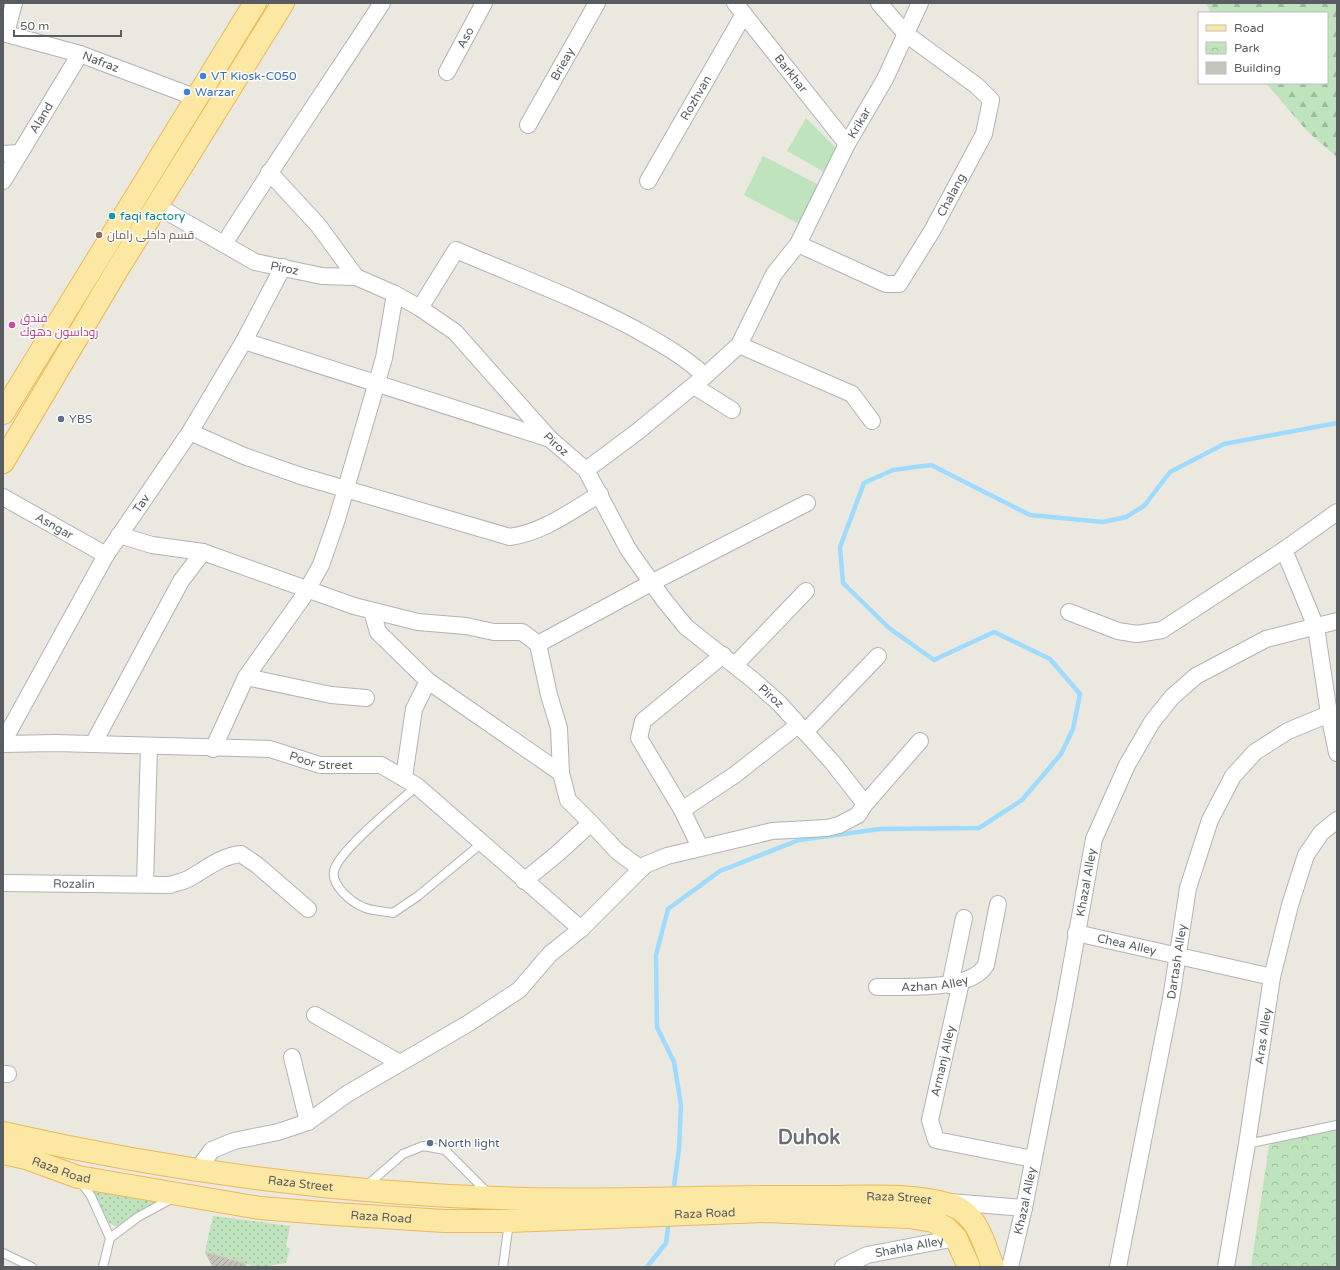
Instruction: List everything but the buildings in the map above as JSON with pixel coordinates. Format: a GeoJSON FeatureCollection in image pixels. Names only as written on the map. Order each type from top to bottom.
{"type":"FeatureCollection","features":[{"type":"Feature","properties":{"kind":"main road"},"geometry":{"type":"LineString","coordinates":[[33,412],[7,407],[255,3]]}},
{"type":"Feature","properties":{"kind":"main road"},"geometry":{"type":"LineString","coordinates":[[3,462],[157,206],[283,3]]}},
{"type":"Feature","properties":{"kind":"main road","name":"Raza Street"},"geometry":{"type":"LineString","coordinates":[[3,1133],[197,1170],[294,1184],[360,1191],[492,1198],[601,1208]]}},
{"type":"Feature","properties":{"kind":"main road","name":"Raza Road"},"geometry":{"type":"LineString","coordinates":[[3,1153],[26,1158],[78,1177],[260,1208],[444,1221],[509,1221],[601,1208],[767,1204]]}},
{"type":"Feature","properties":{"kind":"main road","name":"Raza Street"},"geometry":{"type":"LineString","coordinates":[[767,1204],[885,1197],[950,1205],[965,1212],[971,1218],[980,1231],[993,1267]]}},
{"type":"Feature","properties":{"kind":"main road","name":"Raza Street"},"geometry":{"type":"LineString","coordinates":[[767,1204],[909,1217],[939,1224],[956,1238],[969,1267]]}},
{"type":"Feature","properties":{"kind":"street"},"geometry":{"type":"LineString","coordinates":[[4,33],[14,3]]}},
{"type":"Feature","properties":{"kind":"street"},"geometry":{"type":"LineString","coordinates":[[224,244],[269,172],[296,135],[382,3]]}},
{"type":"Feature","properties":{"kind":"street","name":"Aso"},"geometry":{"type":"LineString","coordinates":[[447,72],[484,3]]}},
{"type":"Feature","properties":{"kind":"street","name":"Brieay"},"geometry":{"type":"LineString","coordinates":[[528,125],[597,3]]}},
{"type":"Feature","properties":{"kind":"street"},"geometry":{"type":"LineString","coordinates":[[879,3],[906,34]]}},
{"type":"Feature","properties":{"kind":"street","name":"Krikar"},"geometry":{"type":"LineString","coordinates":[[739,345],[774,274],[798,244],[847,144],[885,79],[920,3]]}},
{"type":"Feature","properties":{"kind":"street","name":"Barkhar"},"geometry":{"type":"LineString","coordinates":[[739,9],[847,144]]}},
{"type":"Feature","properties":{"kind":"street","name":"Rozhvan"},"geometry":{"type":"LineString","coordinates":[[648,182],[739,9]]}},
{"type":"Feature","properties":{"kind":"street","name":"Nafraz"},"geometry":{"type":"LineString","coordinates":[[4,33],[80,54],[197,98]]}},
{"type":"Feature","properties":{"kind":"street","name":"Chalang"},"geometry":{"type":"LineString","coordinates":[[798,244],[886,284],[899,284],[932,231],[984,134],[991,100],[977,86],[906,34]]}},
{"type":"Feature","properties":{"kind":"street","name":"Aland"},"geometry":{"type":"LineString","coordinates":[[3,181],[80,54]]}},
{"type":"Feature","properties":{"kind":"street"},"geometry":{"type":"LineString","coordinates":[[3,154],[20,153]]}},
{"type":"Feature","properties":{"kind":"street"},"geometry":{"type":"LineString","coordinates":[[269,172],[318,225],[356,277]]}},
{"type":"Feature","properties":{"kind":"street","name":"Piroz"},"geometry":{"type":"LineString","coordinates":[[157,206],[255,262],[322,276],[356,277],[395,294],[420,308],[455,332],[550,439],[586,470],[628,549],[651,583],[686,627],[729,660],[778,703],[833,763],[865,804]]}},
{"type":"Feature","properties":{"kind":"street"},"geometry":{"type":"LineString","coordinates":[[420,308],[456,250],[605,313],[666,346],[690,361],[700,381],[732,410]]}},
{"type":"Feature","properties":{"kind":"street","name":"Tav"},"geometry":{"type":"LineString","coordinates":[[3,743],[106,555],[190,432],[244,341],[283,267]]}},
{"type":"Feature","properties":{"kind":"street"},"geometry":{"type":"LineString","coordinates":[[213,749],[246,677],[307,590],[321,565],[384,358],[395,294]]}},
{"type":"Feature","properties":{"kind":"street"},"geometry":{"type":"LineString","coordinates":[[244,341],[376,385],[550,439]]}},
{"type":"Feature","properties":{"kind":"street"},"geometry":{"type":"LineString","coordinates":[[586,470],[637,432],[700,381],[739,345],[852,394],[872,421]]}},
{"type":"Feature","properties":{"kind":"street"},"geometry":{"type":"LineString","coordinates":[[190,432],[244,456],[345,490],[510,537],[524,535],[543,528],[600,494]]}},
{"type":"Feature","properties":{"kind":"street","name":"Asngar"},"geometry":{"type":"LineString","coordinates":[[3,497],[106,555]]}},
{"type":"Feature","properties":{"kind":"street"},"geometry":{"type":"LineString","coordinates":[[538,644],[651,583],[807,503]]}},
{"type":"Feature","properties":{"kind":"street"},"geometry":{"type":"LineString","coordinates":[[1069,612],[1118,632],[1137,634],[1162,630],[1284,550],[1337,512]]}},
{"type":"Feature","properties":{"kind":"street"},"geometry":{"type":"LineString","coordinates":[[119,535],[152,545],[202,552],[307,590],[372,611],[418,622],[466,626],[494,632],[522,632],[538,644],[549,696],[559,728],[561,773],[568,800],[617,850],[641,869]]}},
{"type":"Feature","properties":{"kind":"street"},"geometry":{"type":"LineString","coordinates":[[1284,550],[1316,626],[1329,714],[1337,753]]}},
{"type":"Feature","properties":{"kind":"street"},"geometry":{"type":"LineString","coordinates":[[93,744],[181,581],[202,552]]}},
{"type":"Feature","properties":{"kind":"street"},"geometry":{"type":"LineString","coordinates":[[700,847],[682,810],[639,738],[642,721],[729,660],[806,591]]}},
{"type":"Feature","properties":{"kind":"street"},"geometry":{"type":"LineString","coordinates":[[372,611],[378,632],[428,681],[561,773]]}},
{"type":"Feature","properties":{"kind":"street","name":"Khazal Alley"},"geometry":{"type":"LineString","coordinates":[[1010,1267],[1024,1208],[1069,980],[1076,933],[1094,839],[1127,765],[1152,722],[1172,697],[1196,676],[1266,639],[1337,621]]}},
{"type":"Feature","properties":{"kind":"street"},"geometry":{"type":"LineString","coordinates":[[682,810],[802,729],[878,656]]}},
{"type":"Feature","properties":{"kind":"street"},"geometry":{"type":"LineString","coordinates":[[246,677],[331,695],[366,698]]}},
{"type":"Feature","properties":{"kind":"street"},"geometry":{"type":"LineString","coordinates":[[410,781],[414,709],[428,681]]}},
{"type":"Feature","properties":{"kind":"street","name":"Dartash Alley"},"geometry":{"type":"LineString","coordinates":[[1118,1267],[1127,1216],[1172,999],[1188,888],[1210,820],[1233,776],[1256,752],[1288,731],[1329,714]]}},
{"type":"Feature","properties":{"kind":"street"},"geometry":{"type":"LineString","coordinates":[[197,1170],[212,1150],[229,1143],[278,1132],[308,1122],[347,1094],[469,1023],[519,990],[550,954],[581,930],[646,865],[667,856],[700,847],[772,831],[827,828],[839,825],[858,816],[865,804],[920,741]]}},
{"type":"Feature","properties":{"kind":"street","name":"Poor Street"},"geometry":{"type":"LineString","coordinates":[[3,743],[93,744],[213,749],[270,749],[320,765],[381,765],[410,781],[581,930]]}},
{"type":"Feature","properties":{"kind":"street"},"geometry":{"type":"LineString","coordinates":[[145,884],[149,746]]}},
{"type":"Feature","properties":{"kind":"street","name":"Aras Alley"},"geometry":{"type":"LineString","coordinates":[[1226,1267],[1247,1144],[1272,977],[1290,906],[1306,855],[1321,833],[1337,820]]}},
{"type":"Feature","properties":{"kind":"street"},"geometry":{"type":"LineString","coordinates":[[524,880],[557,854],[591,823]]}},
{"type":"Feature","properties":{"kind":"street","name":"Rozalin"},"geometry":{"type":"LineString","coordinates":[[3,883],[170,885],[186,880],[230,855],[241,854],[257,865],[308,909]]}},
{"type":"Feature","properties":{"kind":"street","name":"Azhan Alley"},"geometry":{"type":"LineString","coordinates":[[877,987],[956,983],[974,978],[982,972],[986,965],[998,904]]}},
{"type":"Feature","properties":{"kind":"street","name":"Armanj Alley"},"geometry":{"type":"LineString","coordinates":[[964,918],[956,983],[930,1120],[936,1140],[1033,1159]]}},
{"type":"Feature","properties":{"kind":"street","name":"Chea Alley"},"geometry":{"type":"LineString","coordinates":[[1076,933],[1272,977]]}},
{"type":"Feature","properties":{"kind":"street"},"geometry":{"type":"LineString","coordinates":[[315,1015],[400,1063]]}},
{"type":"Feature","properties":{"kind":"street"},"geometry":{"type":"LineString","coordinates":[[292,1057],[308,1122]]}},
{"type":"Feature","properties":{"kind":"street"},"geometry":{"type":"LineString","coordinates":[[926,1201],[1024,1208]]}},
{"type":"Feature","properties":{"kind":"street","name":"Shahla Alley"},"geometry":{"type":"LineString","coordinates":[[843,1267],[867,1255],[956,1238]]}},
{"type":"Feature","properties":{"kind":"lane"},"geometry":{"type":"LineString","coordinates":[[410,781],[342,856],[334,871],[335,881],[350,899],[364,908],[393,913],[418,896],[482,843]]}},
{"type":"Feature","properties":{"kind":"lane"},"geometry":{"type":"LineString","coordinates":[[1247,1144],[1337,1126]]}},
{"type":"Feature","properties":{"kind":"lane"},"geometry":{"type":"LineString","coordinates":[[360,1191],[403,1154],[423,1146],[444,1150],[492,1198]]}},
{"type":"Feature","properties":{"kind":"lane"},"geometry":{"type":"LineString","coordinates":[[78,1177],[91,1196],[110,1238],[103,1267]]}},
{"type":"Feature","properties":{"kind":"lane"},"geometry":{"type":"LineString","coordinates":[[110,1238],[138,1217],[181,1194]]}},
{"type":"Feature","properties":{"kind":"lane"},"geometry":{"type":"LineString","coordinates":[[503,1267],[509,1221]]}},
{"type":"Feature","properties":{"kind":"lane"},"geometry":{"type":"LineString","coordinates":[[3,1253],[32,1267]]}},
{"type":"Feature","properties":{"kind":"green space"},"geometry":{"type":"Polygon","coordinates":[[[1206,3],[1337,3],[1337,157],[1307,131],[1267,84],[1328,84],[1328,12],[1210,12],[1206,3]]]}},
{"type":"Feature","properties":{"kind":"green space"},"geometry":{"type":"Polygon","coordinates":[[[806,118],[838,150],[826,173],[787,151],[806,118]]]}},
{"type":"Feature","properties":{"kind":"green space"},"geometry":{"type":"Polygon","coordinates":[[[763,156],[819,185],[799,224],[744,195],[763,156]]]}},
{"type":"Feature","properties":{"kind":"green space"},"geometry":{"type":"Polygon","coordinates":[[[1337,1123],[1337,1267],[1251,1267],[1269,1146],[1275,1139],[1337,1123]]]}},
{"type":"Feature","properties":{"kind":"green space"},"geometry":{"type":"Polygon","coordinates":[[[87,1186],[156,1202],[120,1227],[115,1226],[108,1221],[98,1202],[87,1186]]]}},
{"type":"Feature","properties":{"kind":"green space"},"geometry":{"type":"Polygon","coordinates":[[[213,1216],[290,1226],[286,1247],[290,1248],[286,1263],[273,1265],[271,1267],[257,1267],[205,1252],[213,1216]]]}},
{"type":"Feature","properties":{"kind":"waterway"},"geometry":{"type":"LineString","coordinates":[[673,1193],[679,1149],[681,1105],[674,1062],[657,1027],[656,955],[668,909],[720,871],[799,840],[880,829],[979,828],[1022,800],[1061,754],[1073,729],[1080,694],[1050,659],[994,632],[934,660],[889,628],[843,583],[840,547],[864,483],[893,470],[931,465],[1030,515],[1103,522],[1126,517],[1144,506],[1170,472],[1224,444],[1337,423]]}},
{"type":"Feature","properties":{"kind":"waterway"},"geometry":{"type":"LineString","coordinates":[[647,1267],[666,1243],[669,1220]]}},
{"type":"Feature","properties":{"kind":"place","name":"VT Kiosk-C050"},"geometry":{"type":"Point","coordinates":[203,76]}},
{"type":"Feature","properties":{"kind":"place","name":"Warzar"},"geometry":{"type":"Point","coordinates":[187,92]}},
{"type":"Feature","properties":{"kind":"place","name":"faqi factory"},"geometry":{"type":"Point","coordinates":[112,216]}},
{"type":"Feature","properties":{"kind":"place","name":"قسم داخلی رامان"},"geometry":{"type":"Point","coordinates":[99,235]}},
{"type":"Feature","properties":{"kind":"place","name":"فندق روداسون دهوك"},"geometry":{"type":"Point","coordinates":[12,325]}},
{"type":"Feature","properties":{"kind":"place","name":"YBS"},"geometry":{"type":"Point","coordinates":[61,419]}},
{"type":"Feature","properties":{"kind":"place","name":"North light"},"geometry":{"type":"Point","coordinates":[430,1143]}},
{"type":"Feature","properties":{"kind":"district","name":"Duhok"},"geometry":{"type":"Point","coordinates":[809,1138]}}]}
